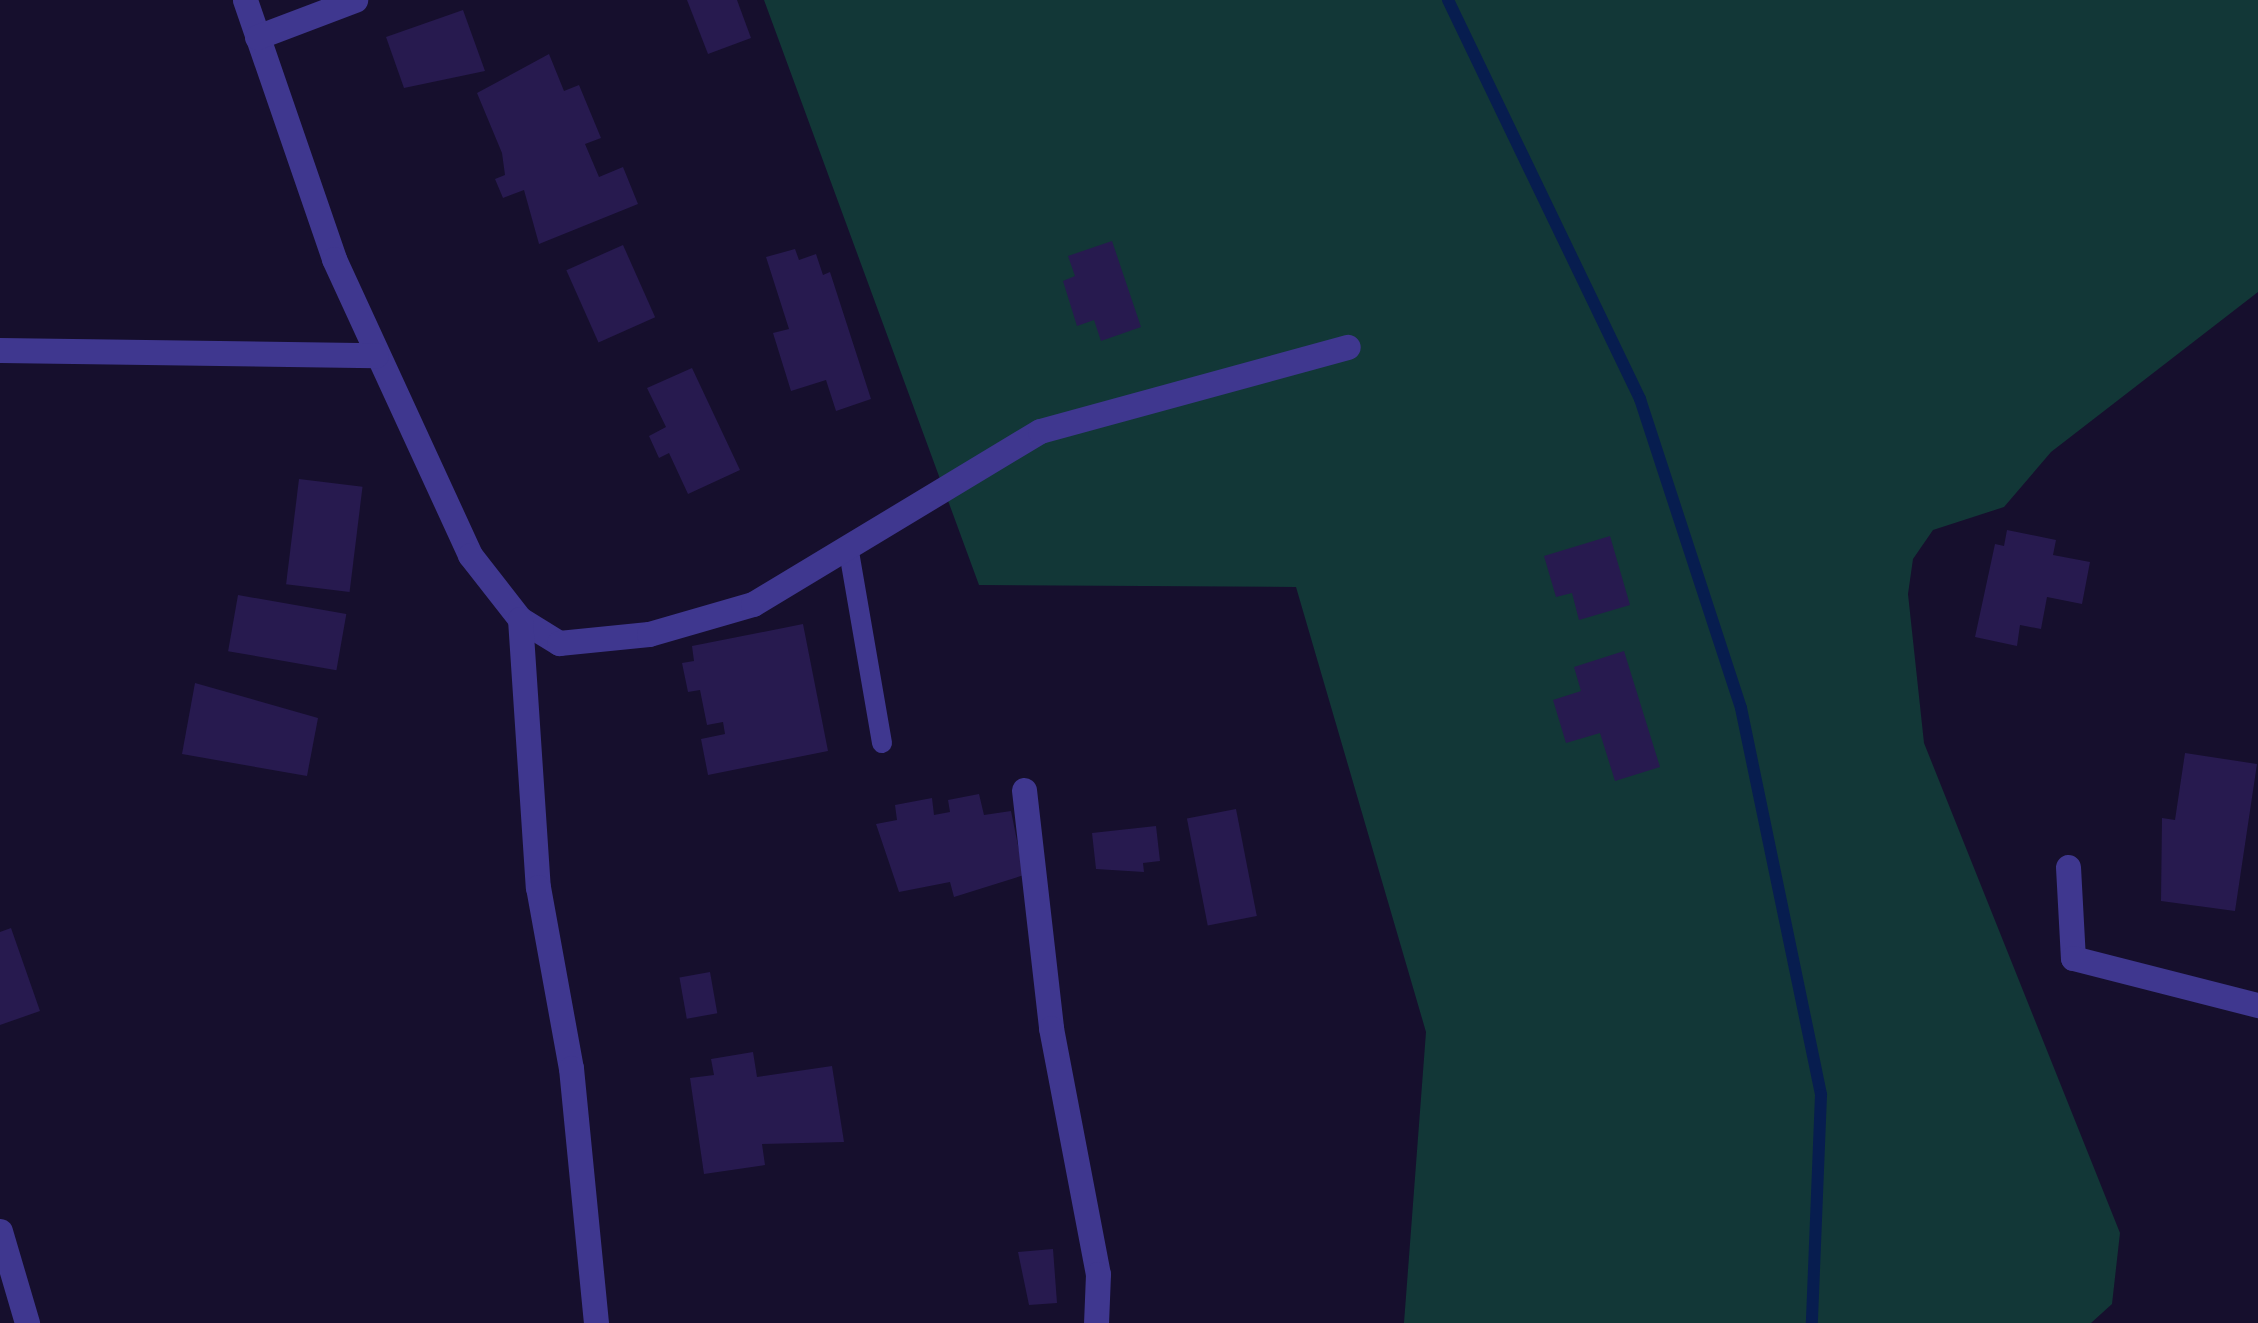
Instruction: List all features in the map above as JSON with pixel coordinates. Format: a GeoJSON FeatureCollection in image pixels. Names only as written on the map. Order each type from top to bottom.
{"type":"FeatureCollection","features":[{"type":"Feature","properties":{"kind":"street"},"geometry":{"type":"LineString","coordinates":[[245,0],[376,355],[470,555],[520,619],[559,643],[649,634],[753,604],[1040,430],[1348,346]]}},
{"type":"Feature","properties":{"kind":"street"},"geometry":{"type":"LineString","coordinates":[[257,37],[355,0]]}},
{"type":"Feature","properties":{"kind":"street"},"geometry":{"type":"LineString","coordinates":[[0,350],[376,355]]}},
{"type":"Feature","properties":{"kind":"street"},"geometry":{"type":"LineString","coordinates":[[520,619],[538,887],[571,1068],[596,1323]]}},
{"type":"Feature","properties":{"kind":"street"},"geometry":{"type":"LineString","coordinates":[[1024,790],[1051,1028],[1098,1274],[1096,1323]]}},
{"type":"Feature","properties":{"kind":"street"},"geometry":{"type":"LineString","coordinates":[[2068,867],[2073,958],[2258,1005]]}},
{"type":"Feature","properties":{"kind":"street"},"geometry":{"type":"LineString","coordinates":[[0,1231],[27,1323]]}},
{"type":"Feature","properties":{"kind":"lane"},"geometry":{"type":"LineString","coordinates":[[848,546],[882,744]]}},
{"type":"Feature","properties":{"kind":"green space"},"geometry":{"type":"Polygon","coordinates":[[[764,0],[2258,0],[2258,292],[2051,452],[2004,507],[1933,530],[1913,559],[1908,594],[1924,743],[2120,1233],[2112,1304],[2091,1323],[1404,1323],[1426,1032],[1296,587],[979,585],[764,0]]]}},
{"type":"Feature","properties":{"kind":"building"},"geometry":{"type":"Polygon","coordinates":[[[687,0],[737,0],[751,38],[708,54],[687,0]]]}},
{"type":"Feature","properties":{"kind":"building"},"geometry":{"type":"Polygon","coordinates":[[[463,10],[485,71],[404,88],[386,37],[463,10]]]}},
{"type":"Feature","properties":{"kind":"building"},"geometry":{"type":"Polygon","coordinates":[[[549,54],[564,91],[579,85],[601,138],[585,144],[599,177],[623,167],[638,204],[539,244],[524,190],[503,198],[495,179],[505,175],[502,153],[477,93],[549,54]]]}},
{"type":"Feature","properties":{"kind":"building"},"geometry":{"type":"Polygon","coordinates":[[[1112,241],[1141,327],[1101,341],[1094,320],[1077,326],[1063,281],[1075,276],[1068,256],[1112,241]]]}},
{"type":"Feature","properties":{"kind":"building"},"geometry":{"type":"Polygon","coordinates":[[[623,245],[655,317],[598,342],[566,270],[623,245]]]}},
{"type":"Feature","properties":{"kind":"building"},"geometry":{"type":"Polygon","coordinates":[[[795,249],[799,260],[816,254],[823,275],[830,272],[871,399],[836,411],[826,380],[791,391],[773,333],[789,329],[766,257],[795,249]]]}},
{"type":"Feature","properties":{"kind":"building"},"geometry":{"type":"Polygon","coordinates":[[[692,368],[740,470],[688,494],[669,453],[659,458],[649,436],[666,427],[647,388],[692,368]]]}},
{"type":"Feature","properties":{"kind":"building"},"geometry":{"type":"Polygon","coordinates":[[[299,479],[363,487],[350,592],[286,584],[299,479]]]}},
{"type":"Feature","properties":{"kind":"building"},"geometry":{"type":"Polygon","coordinates":[[[2007,530],[2056,540],[2053,555],[2090,562],[2082,604],[2047,597],[2041,629],[2020,625],[2017,646],[1975,637],[1995,544],[2004,546],[2007,530]]]}},
{"type":"Feature","properties":{"kind":"building"},"geometry":{"type":"Polygon","coordinates":[[[1610,536],[1630,605],[1579,620],[1572,593],[1556,597],[1544,556],[1610,536]]]}},
{"type":"Feature","properties":{"kind":"building"},"geometry":{"type":"Polygon","coordinates":[[[238,595],[346,614],[336,670],[228,651],[238,595]]]}},
{"type":"Feature","properties":{"kind":"building"},"geometry":{"type":"Polygon","coordinates":[[[803,624],[828,751],[708,775],[701,739],[725,734],[723,722],[707,725],[700,690],[688,692],[682,663],[694,661],[692,646],[803,624]]]}},
{"type":"Feature","properties":{"kind":"building"},"geometry":{"type":"Polygon","coordinates":[[[1624,651],[1660,767],[1615,781],[1600,733],[1566,743],[1553,700],[1581,691],[1574,667],[1624,651]]]}},
{"type":"Feature","properties":{"kind":"building"},"geometry":{"type":"Polygon","coordinates":[[[195,683],[318,718],[307,776],[182,754],[195,683]]]}},
{"type":"Feature","properties":{"kind":"building"},"geometry":{"type":"Polygon","coordinates":[[[2185,753],[2257,764],[2235,911],[2161,901],[2162,818],[2175,820],[2185,753]]]}},
{"type":"Feature","properties":{"kind":"building"},"geometry":{"type":"Polygon","coordinates":[[[979,794],[984,815],[1011,811],[1024,875],[954,897],[950,882],[899,892],[876,824],[897,820],[895,805],[932,798],[934,815],[950,812],[948,800],[979,794]]]}},
{"type":"Feature","properties":{"kind":"building"},"geometry":{"type":"Polygon","coordinates":[[[1236,809],[1257,916],[1208,926],[1187,819],[1236,809]]]}},
{"type":"Feature","properties":{"kind":"building"},"geometry":{"type":"Polygon","coordinates":[[[1156,826],[1160,861],[1143,863],[1144,872],[1096,869],[1092,833],[1156,826]]]}},
{"type":"Feature","properties":{"kind":"building"},"geometry":{"type":"Polygon","coordinates":[[[11,928],[40,1011],[0,1025],[0,932],[11,928]]]}},
{"type":"Feature","properties":{"kind":"building"},"geometry":{"type":"Polygon","coordinates":[[[710,972],[717,1013],[687,1019],[679,977],[710,972]]]}},
{"type":"Feature","properties":{"kind":"building"},"geometry":{"type":"Polygon","coordinates":[[[753,1052],[757,1077],[832,1066],[844,1142],[762,1144],[765,1165],[704,1174],[690,1078],[714,1075],[711,1059],[753,1052]]]}},
{"type":"Feature","properties":{"kind":"building"},"geometry":{"type":"Polygon","coordinates":[[[1053,1249],[1057,1303],[1029,1305],[1018,1252],[1053,1249]]]}},
{"type":"Feature","properties":{"kind":"waterway"},"geometry":{"type":"LineString","coordinates":[[1448,0],[1640,399],[1741,708],[1821,1095],[1812,1323]]}}]}
